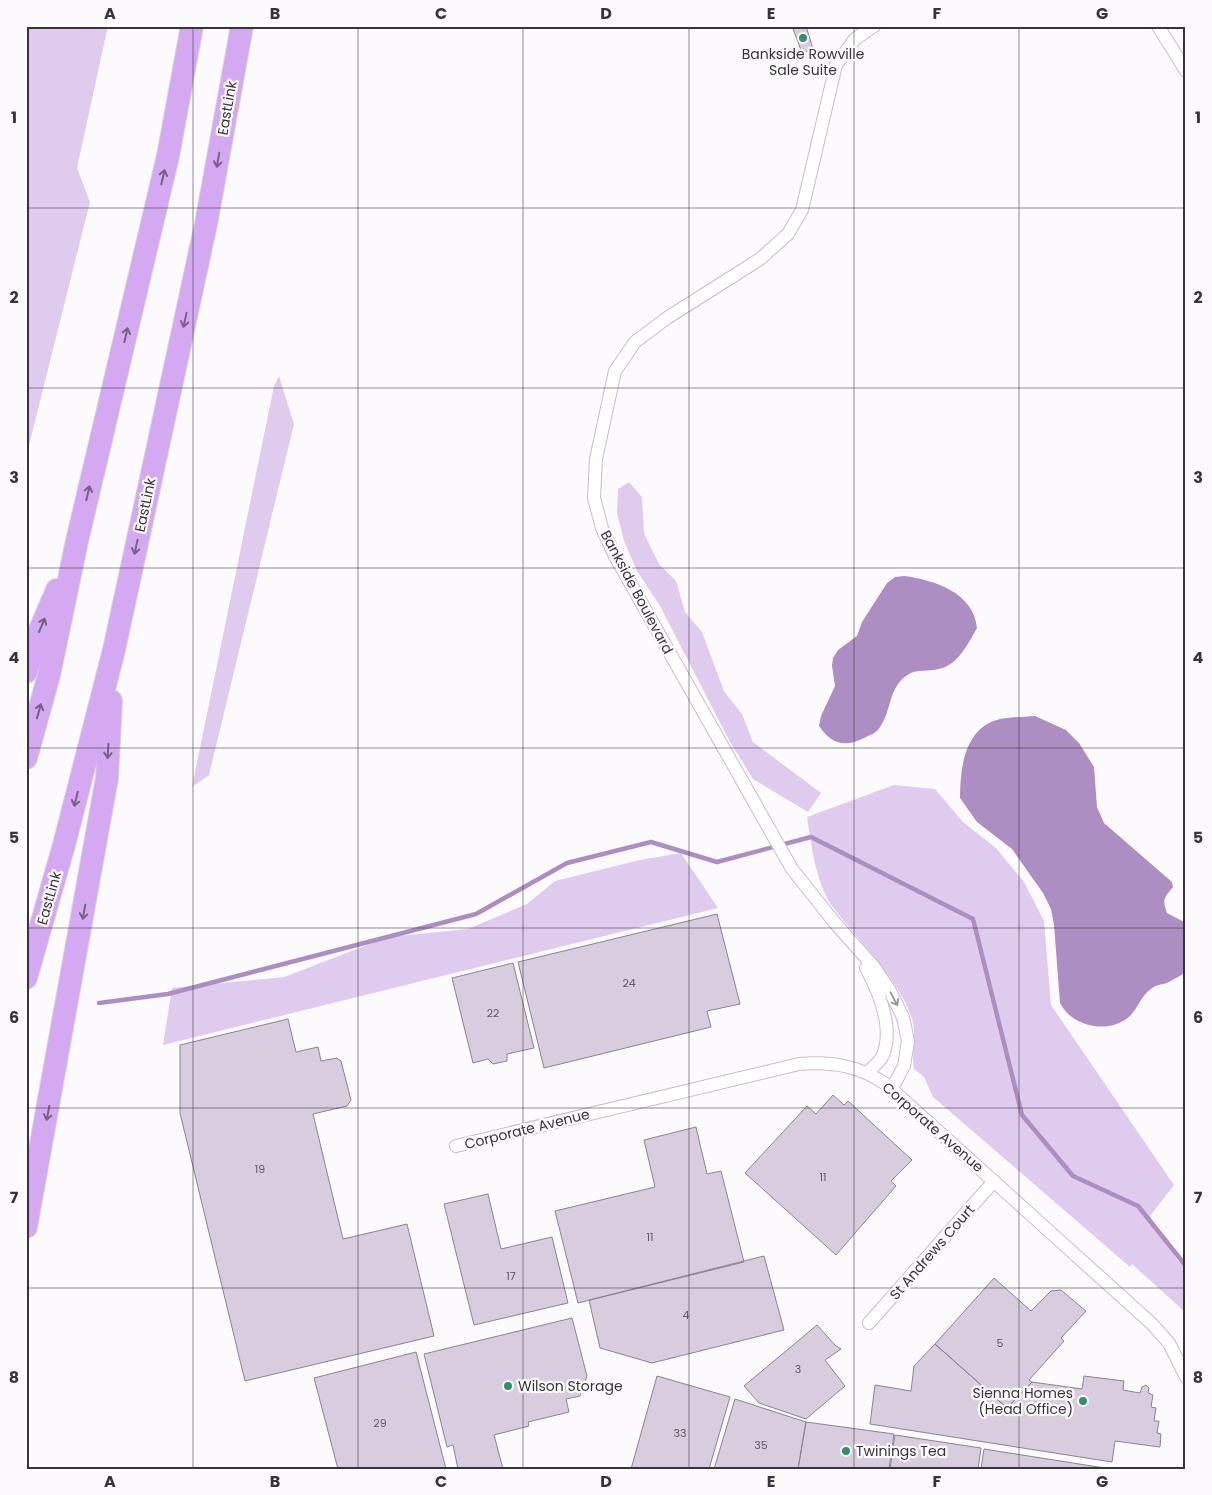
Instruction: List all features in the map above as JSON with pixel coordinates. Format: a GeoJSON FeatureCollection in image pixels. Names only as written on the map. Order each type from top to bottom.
{"type":"FeatureCollection","features":[{"type":"Feature","properties":{"kind":"highway"},"geometry":{"type":"LineString","coordinates":[[26,758],[49,676],[77,541],[168,156],[192,26]]}},
{"type":"Feature","properties":{"kind":"highway","name":"EastLink"},"geometry":{"type":"LineString","coordinates":[[26,978],[64,845],[114,650],[206,224],[242,26]]}},
{"type":"Feature","properties":{"kind":"highway"},"geometry":{"type":"LineString","coordinates":[[26,672],[37,637],[77,541]]}},
{"type":"Feature","properties":{"kind":"highway"},"geometry":{"type":"LineString","coordinates":[[26,1227],[107,778],[114,650]]}},
{"type":"Feature","properties":{"kind":"street","name":"Bankside Boulevard"},"geometry":{"type":"LineString","coordinates":[[874,26],[855,39],[836,65],[802,210],[788,234],[760,259],[667,318],[634,342],[615,371],[596,459],[594,498],[608,542],[792,869],[874,968],[903,1017],[908,1040],[904,1066],[892,1090]]}},
{"type":"Feature","properties":{"kind":"street"},"geometry":{"type":"LineString","coordinates":[[1158,26],[1186,71]]}},
{"type":"Feature","properties":{"kind":"street","name":"Bankside Boulevard"},"geometry":{"type":"LineString","coordinates":[[855,945],[877,990],[885,1021],[886,1045],[883,1055],[867,1073]]}},
{"type":"Feature","properties":{"kind":"street","name":"Corporate Avenue"},"geometry":{"type":"LineString","coordinates":[[456,1146],[799,1064],[840,1064],[867,1073],[892,1090],[994,1181],[1152,1324],[1169,1344],[1186,1377]]}},
{"type":"Feature","properties":{"kind":"street","name":"St Andrews Court"},"geometry":{"type":"LineString","coordinates":[[869,1322],[994,1181]]}},
{"type":"Feature","properties":{"kind":"shaded area"},"geometry":{"type":"Polygon","coordinates":[[[26,26],[108,26],[77,168],[90,202],[26,457],[26,26]]]}},
{"type":"Feature","properties":{"kind":"shaded area"},"geometry":{"type":"Polygon","coordinates":[[[279,376],[294,424],[209,775],[192,787],[274,386],[279,376]]]}},
{"type":"Feature","properties":{"kind":"shaded area"},"geometry":{"type":"Polygon","coordinates":[[[629,482],[642,497],[644,533],[659,564],[676,581],[685,612],[702,632],[724,691],[742,714],[753,742],[821,793],[808,812],[753,779],[730,742],[660,606],[637,571],[624,541],[617,513],[618,489],[629,482]]]}},
{"type":"Feature","properties":{"kind":"shaded area"},"geometry":{"type":"Polygon","coordinates":[[[904,576],[940,585],[961,597],[969,606],[977,628],[962,653],[952,663],[939,669],[912,672],[902,679],[897,685],[887,714],[879,729],[851,743],[834,740],[828,737],[819,726],[821,716],[835,686],[832,666],[833,658],[838,650],[857,636],[862,622],[887,583],[895,577],[904,576]]]}},
{"type":"Feature","properties":{"kind":"shaded area"},"geometry":{"type":"Polygon","coordinates":[[[1035,716],[1066,730],[1079,743],[1094,767],[1097,807],[1104,823],[1172,882],[1173,887],[1165,899],[1167,913],[1186,923],[1186,973],[1169,982],[1153,987],[1130,1016],[1112,1025],[1102,1027],[1082,1023],[1073,1018],[1060,1003],[1051,909],[1043,893],[1012,849],[977,822],[960,798],[963,761],[972,739],[979,730],[988,723],[1000,719],[1035,716]]]}},
{"type":"Feature","properties":{"kind":"shaded area"},"geometry":{"type":"Polygon","coordinates":[[[894,785],[935,789],[963,822],[996,848],[1024,882],[1044,921],[1051,1005],[1174,1185],[1150,1216],[1178,1261],[1186,1265],[1186,1313],[1132,1264],[1130,1267],[933,1097],[924,1077],[914,1069],[913,1025],[907,1006],[889,977],[829,901],[816,868],[807,817],[894,785]]]}},
{"type":"Feature","properties":{"kind":"shaded area"},"geometry":{"type":"Polygon","coordinates":[[[681,853],[718,908],[163,1045],[172,988],[284,977],[388,937],[468,929],[527,904],[555,881],[640,860],[681,853]]]}},
{"type":"Feature","properties":{"kind":"building","name":"Bankside Rowville Sale Suite"},"geometry":{"type":"Polygon","coordinates":[[[792,26],[806,26],[813,49],[802,53],[792,26]]]}},
{"type":"Feature","properties":{"kind":"building"},"geometry":{"type":"Polygon","coordinates":[[[717,914],[740,1004],[707,1011],[711,1027],[544,1068],[518,962],[717,914]]]}},
{"type":"Feature","properties":{"kind":"building"},"geometry":{"type":"Polygon","coordinates":[[[513,963],[534,1048],[507,1054],[507,1061],[493,1064],[488,1059],[473,1063],[452,978],[513,963]]]}},
{"type":"Feature","properties":{"kind":"building"},"geometry":{"type":"Polygon","coordinates":[[[288,1019],[296,1052],[318,1047],[321,1061],[337,1058],[341,1061],[351,1100],[347,1106],[313,1114],[343,1239],[407,1224],[434,1336],[245,1381],[180,1113],[180,1045],[288,1019]]]}},
{"type":"Feature","properties":{"kind":"building"},"geometry":{"type":"Polygon","coordinates":[[[833,1095],[844,1105],[848,1101],[912,1160],[891,1181],[896,1186],[836,1255],[745,1173],[807,1106],[816,1114],[833,1095]]]}},
{"type":"Feature","properties":{"kind":"building"},"geometry":{"type":"Polygon","coordinates":[[[696,1127],[707,1174],[721,1171],[744,1262],[578,1303],[555,1211],[655,1187],[644,1140],[696,1127]]]}},
{"type":"Feature","properties":{"kind":"building"},"geometry":{"type":"Polygon","coordinates":[[[488,1194],[501,1249],[552,1237],[568,1303],[474,1325],[444,1204],[488,1194]]]}},
{"type":"Feature","properties":{"kind":"building"},"geometry":{"type":"Polygon","coordinates":[[[764,1256],[784,1330],[652,1363],[600,1348],[589,1300],[764,1256]]]}},
{"type":"Feature","properties":{"kind":"building"},"geometry":{"type":"Polygon","coordinates":[[[994,1278],[1031,1311],[1051,1291],[1061,1290],[1086,1311],[1061,1338],[1064,1341],[1029,1380],[1032,1382],[1007,1408],[935,1344],[994,1278]]]}},
{"type":"Feature","properties":{"kind":"building","name":"Wilson Storage"},"geometry":{"type":"Polygon","coordinates":[[[572,1318],[587,1376],[580,1396],[566,1399],[569,1412],[528,1422],[529,1426],[494,1435],[503,1469],[458,1469],[453,1445],[447,1447],[424,1354],[572,1318]]]}},
{"type":"Feature","properties":{"kind":"building"},"geometry":{"type":"Polygon","coordinates":[[[817,1325],[841,1349],[825,1360],[845,1386],[806,1419],[759,1403],[744,1386],[817,1325]]]}},
{"type":"Feature","properties":{"kind":"building","name":"Sienna Homes (Head Office)"},"geometry":{"type":"Polygon","coordinates":[[[935,1344],[1007,1408],[1032,1382],[1082,1389],[1084,1376],[1124,1381],[1123,1390],[1140,1393],[1142,1387],[1146,1385],[1149,1388],[1148,1393],[1153,1395],[1151,1407],[1156,1408],[1154,1421],[1159,1421],[1157,1433],[1161,1434],[1160,1447],[1115,1441],[1112,1462],[870,1424],[875,1385],[911,1391],[914,1366],[935,1344]]]}},
{"type":"Feature","properties":{"kind":"building"},"geometry":{"type":"Polygon","coordinates":[[[416,1352],[446,1469],[338,1469],[314,1378],[416,1352]]]}},
{"type":"Feature","properties":{"kind":"building"},"geometry":{"type":"Polygon","coordinates":[[[657,1376],[730,1397],[709,1469],[631,1469],[657,1376]]]}},
{"type":"Feature","properties":{"kind":"building"},"geometry":{"type":"Polygon","coordinates":[[[735,1399],[806,1422],[798,1469],[714,1469],[735,1399]]]}},
{"type":"Feature","properties":{"kind":"building","name":"Twinings Tea"},"geometry":{"type":"Polygon","coordinates":[[[806,1422],[894,1434],[889,1469],[798,1469],[806,1422]]]}},
{"type":"Feature","properties":{"kind":"building"},"geometry":{"type":"Polygon","coordinates":[[[895,1435],[981,1448],[978,1469],[890,1469],[895,1435]]]}},
{"type":"Feature","properties":{"kind":"building"},"geometry":{"type":"Polygon","coordinates":[[[984,1449],[1111,1469],[981,1469],[984,1449]]]}},
{"type":"Feature","properties":{"kind":"waterway"},"geometry":{"type":"LineString","coordinates":[[99,1003],[168,994],[476,914],[567,863],[651,842],[717,862],[811,837],[973,919],[1022,1115],[1073,1176],[1138,1206],[1186,1266]]}},
{"type":"Feature","properties":{"kind":"place","name":"Bankside Rowville Sale Suite"},"geometry":{"type":"Point","coordinates":[803,38]}},
{"type":"Feature","properties":{"kind":"place","name":"Wilson Storage"},"geometry":{"type":"Point","coordinates":[508,1386]}},
{"type":"Feature","properties":{"kind":"place","name":"Sienna Homes (Head Office)"},"geometry":{"type":"Point","coordinates":[1083,1401]}},
{"type":"Feature","properties":{"kind":"place","name":"Twinings Tea"},"geometry":{"type":"Point","coordinates":[846,1451]}}]}
